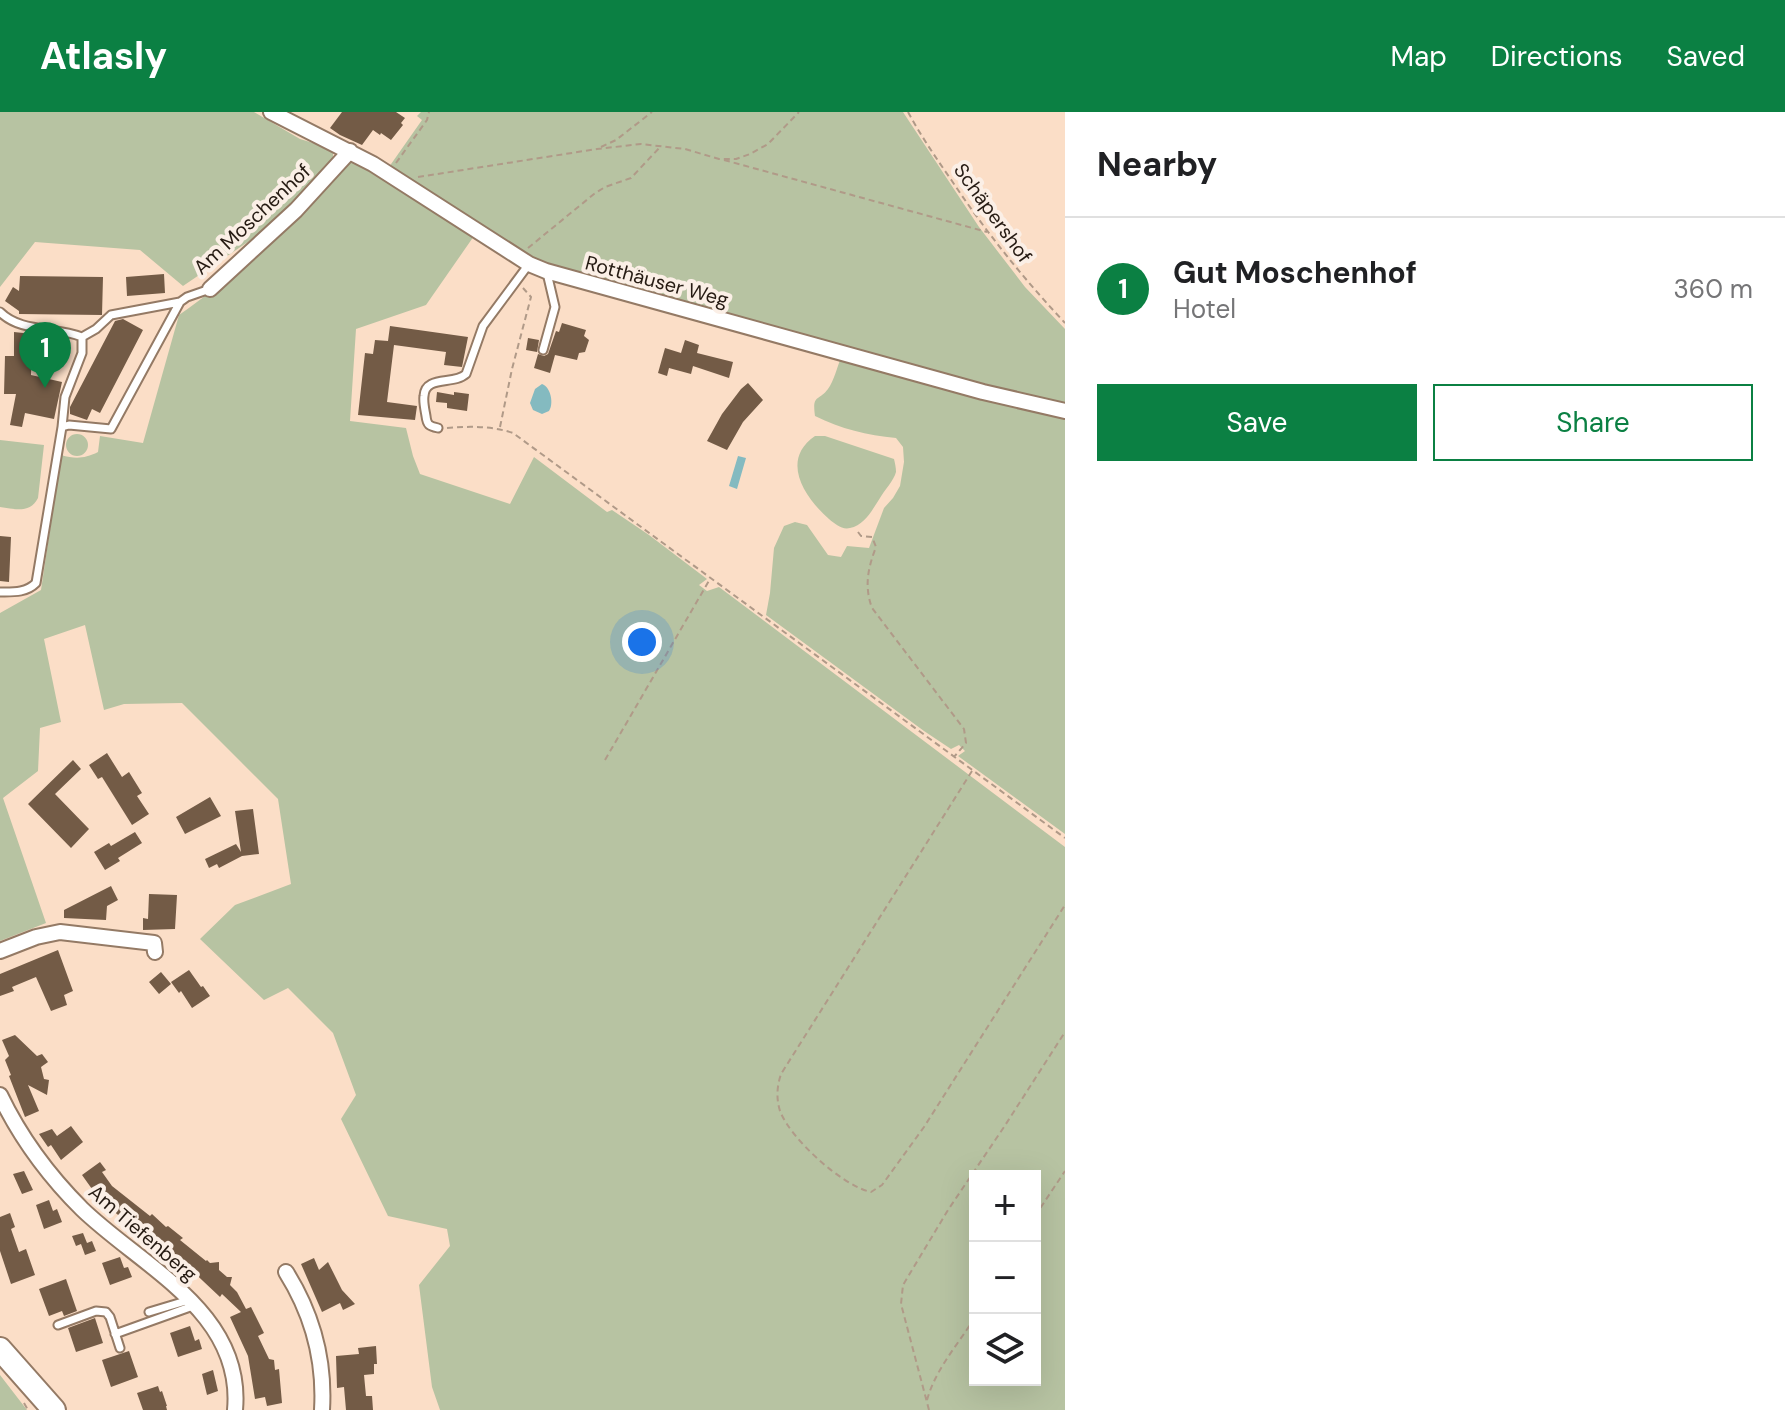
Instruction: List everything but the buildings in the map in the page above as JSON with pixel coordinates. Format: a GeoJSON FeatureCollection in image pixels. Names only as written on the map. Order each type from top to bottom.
{"type":"FeatureCollection","features":[{"type":"Feature","properties":{"kind":"main road"},"geometry":{"type":"LineString","coordinates":[[0,1349],[54,1410]]}},
{"type":"Feature","properties":{"kind":"street","name":"Rotthäuser Weg"},"geometry":{"type":"LineString","coordinates":[[271,112],[350,151],[546,271],[983,392],[1065,411]]}},
{"type":"Feature","properties":{"kind":"street","name":"Am Moschenhof"},"geometry":{"type":"LineString","coordinates":[[210,289],[296,210],[350,151]]}},
{"type":"Feature","properties":{"kind":"street"},"geometry":{"type":"LineString","coordinates":[[0,951],[48,933],[60,932],[154,943],[155,952]]}},
{"type":"Feature","properties":{"kind":"street","name":"Am Tiefenberg"},"geometry":{"type":"LineString","coordinates":[[0,1095],[14,1125],[59,1185],[84,1211],[192,1303],[210,1323],[224,1345],[234,1376],[237,1395],[235,1410]]}},
{"type":"Feature","properties":{"kind":"street"},"geometry":{"type":"LineString","coordinates":[[286,1272],[314,1330],[322,1369],[322,1410]]}},
{"type":"Feature","properties":{"kind":"lane"},"geometry":{"type":"LineString","coordinates":[[438,428],[431,427],[427,422],[423,394],[427,387],[437,382],[460,379],[466,374],[483,326],[517,282],[524,260]]}},
{"type":"Feature","properties":{"kind":"lane"},"geometry":{"type":"LineString","coordinates":[[543,350],[555,307],[546,271]]}},
{"type":"Feature","properties":{"kind":"lane","name":"Am Moschenhof"},"geometry":{"type":"LineString","coordinates":[[82,337],[111,315],[180,302],[210,289]]}},
{"type":"Feature","properties":{"kind":"lane"},"geometry":{"type":"LineString","coordinates":[[62,427],[111,429],[180,302]]}},
{"type":"Feature","properties":{"kind":"lane"},"geometry":{"type":"LineString","coordinates":[[0,312],[18,325],[70,332],[82,337],[82,353],[65,397],[36,583],[30,589],[0,592]]}},
{"type":"Feature","properties":{"kind":"lane"},"geometry":{"type":"LineString","coordinates":[[45,368],[48,329]]}},
{"type":"Feature","properties":{"kind":"lane"},"geometry":{"type":"LineString","coordinates":[[149,1312],[192,1303]]}},
{"type":"Feature","properties":{"kind":"lane"},"geometry":{"type":"LineString","coordinates":[[115,1334],[192,1303]]}},
{"type":"Feature","properties":{"kind":"lane"},"geometry":{"type":"LineString","coordinates":[[58,1325],[103,1311],[110,1317],[120,1348]]}},
{"type":"Feature","properties":{"kind":"path"},"geometry":{"type":"LineString","coordinates":[[392,176],[429,112]]}},
{"type":"Feature","properties":{"kind":"path"},"geometry":{"type":"LineString","coordinates":[[597,149],[616,140],[652,112]]}},
{"type":"Feature","properties":{"kind":"path"},"geometry":{"type":"LineString","coordinates":[[719,159],[741,157],[768,144],[799,112]]}},
{"type":"Feature","properties":{"kind":"path","name":"Schäpershof"},"geometry":{"type":"LineString","coordinates":[[908,112],[987,232],[1065,323]]}},
{"type":"Feature","properties":{"kind":"path"},"geometry":{"type":"LineString","coordinates":[[392,176],[482,168],[641,144],[685,149],[987,232]]}},
{"type":"Feature","properties":{"kind":"path"},"geometry":{"type":"LineString","coordinates":[[524,260],[594,194],[631,178],[661,146]]}},
{"type":"Feature","properties":{"kind":"path"},"geometry":{"type":"LineString","coordinates":[[500,429],[531,297],[517,282]]}},
{"type":"Feature","properties":{"kind":"path"},"geometry":{"type":"LineString","coordinates":[[438,428],[467,426],[513,433],[1065,838]]}},
{"type":"Feature","properties":{"kind":"path"},"geometry":{"type":"LineString","coordinates":[[858,532],[861,536],[872,537],[876,547],[868,571],[867,595],[872,608],[964,729],[966,743],[953,758]]}},
{"type":"Feature","properties":{"kind":"path"},"geometry":{"type":"LineString","coordinates":[[605,760],[711,578]]}},
{"type":"Feature","properties":{"kind":"path"},"geometry":{"type":"LineString","coordinates":[[972,771],[781,1074],[776,1089],[780,1111],[796,1136],[856,1187],[871,1192],[882,1185],[924,1127],[1065,905]]}},
{"type":"Feature","properties":{"kind":"path"},"geometry":{"type":"LineString","coordinates":[[929,1410],[901,1304],[903,1285],[1065,1032]]}},
{"type":"Feature","properties":{"kind":"path"},"geometry":{"type":"LineString","coordinates":[[1041,1207],[1065,1171]]}},
{"type":"Feature","properties":{"kind":"path"},"geometry":{"type":"LineString","coordinates":[[927,1402],[938,1371],[969,1326]]}},
{"type":"Feature","properties":{"kind":"green space"},"geometry":{"type":"Polygon","coordinates":[[[0,112],[254,112],[300,139],[333,149],[333,160],[286,216],[183,286],[140,250],[35,242],[0,287],[0,112]]]}},
{"type":"Feature","properties":{"kind":"green space"},"geometry":{"type":"Polygon","coordinates":[[[421,112],[903,112],[979,227],[1025,287],[1065,329],[1065,406],[611,283],[531,258],[389,167],[422,120],[417,116],[421,112]]]}},
{"type":"Feature","properties":{"kind":"green space"},"geometry":{"type":"Polygon","coordinates":[[[348,161],[358,163],[474,236],[426,305],[356,329],[350,421],[406,428],[420,474],[510,504],[534,457],[607,512],[612,510],[707,579],[699,585],[707,591],[719,587],[1065,847],[1065,1410],[440,1410],[432,1387],[419,1285],[450,1246],[447,1229],[388,1216],[341,1119],[356,1095],[333,1033],[288,988],[264,1000],[200,939],[235,905],[291,884],[278,799],[182,703],[124,704],[104,710],[85,625],[44,639],[61,722],[40,728],[38,771],[3,798],[46,923],[0,941],[0,613],[41,590],[61,455],[80,458],[98,452],[100,436],[143,443],[179,315],[246,262],[348,161]]]}},
{"type":"Feature","properties":{"kind":"green space"},"geometry":{"type":"Polygon","coordinates":[[[841,358],[980,399],[1065,419],[1065,834],[958,756],[965,751],[959,745],[951,749],[924,731],[766,615],[774,548],[784,526],[795,522],[807,525],[828,555],[841,557],[847,546],[869,548],[884,508],[900,486],[903,447],[896,438],[854,431],[815,416],[815,401],[830,386],[841,358]]]}},
{"type":"Feature","properties":{"kind":"green space"},"geometry":{"type":"Polygon","coordinates":[[[77,434],[85,437],[88,445],[85,453],[77,456],[69,453],[66,445],[69,437],[77,434]]]}},
{"type":"Feature","properties":{"kind":"green space"},"geometry":{"type":"Polygon","coordinates":[[[815,436],[825,436],[894,459],[896,472],[893,478],[860,524],[844,528],[834,523],[804,489],[797,467],[799,456],[815,436]]]}},
{"type":"Feature","properties":{"kind":"green space"},"geometry":{"type":"Polygon","coordinates":[[[0,440],[44,445],[38,498],[31,506],[17,509],[0,507],[0,440]]]}},
{"type":"Feature","properties":{"kind":"green space"},"geometry":{"type":"Polygon","coordinates":[[[0,1375],[27,1410],[0,1410],[0,1375]]]}},
{"type":"Feature","properties":{"kind":"water"},"geometry":{"type":"Polygon","coordinates":[[[542,384],[548,388],[551,408],[542,414],[533,410],[530,403],[535,389],[542,384]]]}},
{"type":"Feature","properties":{"kind":"water"},"geometry":{"type":"Polygon","coordinates":[[[738,456],[746,458],[737,489],[729,486],[738,456]]]}},
{"type":"Feature","properties":{"kind":"place","name":"Gut Moschenhof"},"geometry":{"type":"Point","coordinates":[45,388]}}]}
